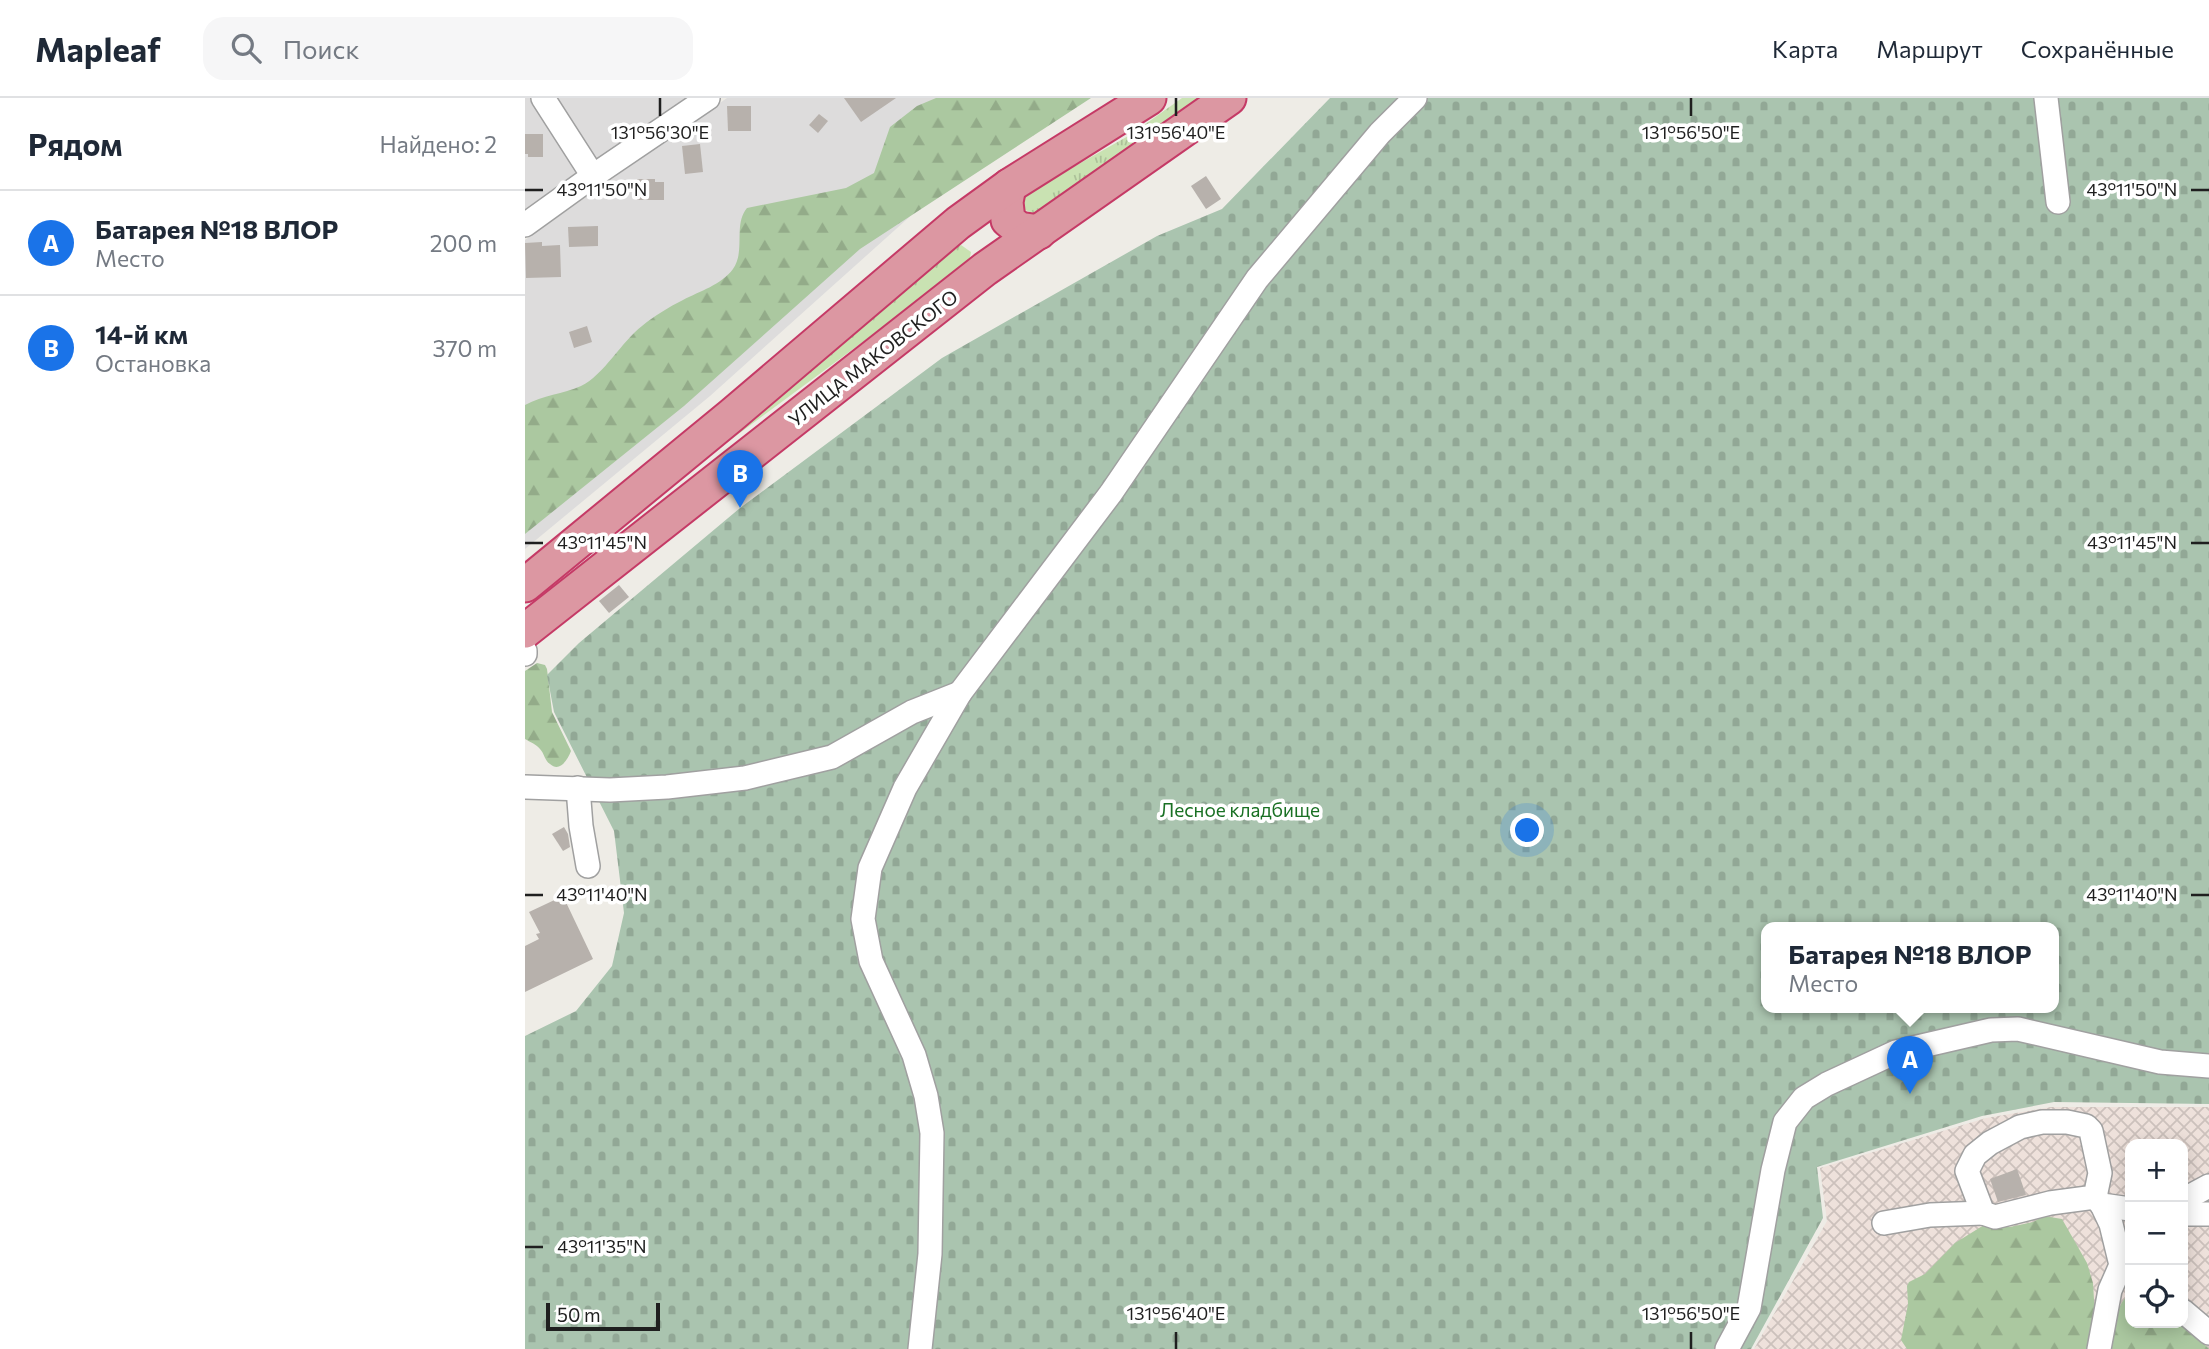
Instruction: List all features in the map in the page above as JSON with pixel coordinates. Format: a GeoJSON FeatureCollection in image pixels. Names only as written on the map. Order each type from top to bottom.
{"type":"FeatureCollection","features":[{"type":"Feature","properties":{"kind":"highway"},"geometry":{"type":"LineString","coordinates":[[525,585],[732,415],[958,223],[1009,186],[1149,98]]}},
{"type":"Feature","properties":{"kind":"highway","name":"УЛИЦА МАКОВСКОГО"},"geometry":{"type":"LineString","coordinates":[[525,631],[985,270],[1230,98]]}},
{"type":"Feature","properties":{"kind":"highway"},"geometry":{"type":"LineString","coordinates":[[1009,186],[1006,202],[1008,220],[1019,229],[1039,232]]}},
{"type":"Feature","properties":{"kind":"highway"},"geometry":{"type":"LineString","coordinates":[[958,223],[973,228],[984,237],[990,250],[985,270]]}},
{"type":"Feature","properties":{"kind":"street"},"geometry":{"type":"LineString","coordinates":[[543,98],[593,176]]}},
{"type":"Feature","properties":{"kind":"street"},"geometry":{"type":"LineString","coordinates":[[525,225],[708,98]]}},
{"type":"Feature","properties":{"kind":"street"},"geometry":{"type":"LineString","coordinates":[[920,1349],[930,1254],[932,1133],[926,1096],[913,1055],[871,961],[863,919],[870,868],[905,788],[960,693],[1111,493],[1257,279],[1380,133],[1415,98]]}},
{"type":"Feature","properties":{"kind":"street"},"geometry":{"type":"LineString","coordinates":[[2046,98],[2058,202]]}},
{"type":"Feature","properties":{"kind":"street"},"geometry":{"type":"LineString","coordinates":[[525,787],[610,790],[744,778],[832,757],[912,712],[960,693]]}},
{"type":"Feature","properties":{"kind":"street"},"geometry":{"type":"LineString","coordinates":[[578,788],[580,826],[588,866]]}},
{"type":"Feature","properties":{"kind":"street"},"geometry":{"type":"LineString","coordinates":[[1727,1349],[1749,1308],[1773,1170],[1785,1122],[1804,1098],[1827,1084],[1896,1052],[1991,1030],[2018,1030],[2160,1062],[2209,1066]]}},
{"type":"Feature","properties":{"kind":"street"},"geometry":{"type":"LineString","coordinates":[[1983,1213],[1967,1171],[1975,1155],[2020,1127],[2042,1122],[2067,1122],[2086,1126],[2091,1131],[2100,1173],[2098,1201],[2125,1256]]}},
{"type":"Feature","properties":{"kind":"street"},"geometry":{"type":"LineString","coordinates":[[2188,1197],[2209,1186]]}},
{"type":"Feature","properties":{"kind":"street"},"geometry":{"type":"LineString","coordinates":[[1884,1223],[1930,1215],[1983,1213],[1995,1217],[2050,1203],[2098,1201],[2125,1208]]}},
{"type":"Feature","properties":{"kind":"street"},"geometry":{"type":"LineString","coordinates":[[2188,1214],[2209,1214]]}},
{"type":"Feature","properties":{"kind":"street"},"geometry":{"type":"LineString","coordinates":[[2099,1349],[2110,1290],[2125,1264]]}},
{"type":"Feature","properties":{"kind":"street"},"geometry":{"type":"LineString","coordinates":[[2188,1315],[2209,1333]]}},
{"type":"Feature","properties":{"kind":"shaded area"},"geometry":{"type":"Polygon","coordinates":[[[525,98],[537,98],[580,171],[525,217],[525,98]]]}},
{"type":"Feature","properties":{"kind":"shaded area"},"geometry":{"type":"Polygon","coordinates":[[[551,98],[701,98],[599,167],[551,98]]]}},
{"type":"Feature","properties":{"kind":"shaded area"},"geometry":{"type":"Polygon","coordinates":[[[727,98],[1083,98],[954,177],[710,396],[525,549],[525,240],[727,98]]]}},
{"type":"Feature","properties":{"kind":"shaded area"},"geometry":{"type":"Polygon","coordinates":[[[2051,1107],[2209,1107],[2209,1349],[1754,1349],[1827,1221],[1820,1168],[1986,1118],[2051,1107]]]}},
{"type":"Feature","properties":{"kind":"green space"},"geometry":{"type":"Polygon","coordinates":[[[936,98],[1091,98],[860,249],[684,406],[525,534],[525,405],[574,389],[589,381],[647,322],[728,275],[737,262],[741,222],[747,208],[846,188],[874,173],[890,127],[917,106],[936,98]]]}},
{"type":"Feature","properties":{"kind":"green space"},"geometry":{"type":"Polygon","coordinates":[[[1182,98],[1201,98],[1036,214],[1025,210],[1025,198],[1038,187],[1130,135],[1182,98]]]}},
{"type":"Feature","properties":{"kind":"green space","name":"Лесное кладбище"},"geometry":{"type":"Polygon","coordinates":[[[1330,98],[2209,98],[2209,1104],[2054,1102],[1982,1116],[1817,1167],[1823,1218],[1751,1349],[525,1349],[525,1036],[576,1011],[612,966],[624,913],[614,831],[554,712],[547,675],[579,643],[740,508],[942,358],[1157,236],[1222,209],[1330,98]]]}},
{"type":"Feature","properties":{"kind":"green space"},"geometry":{"type":"Polygon","coordinates":[[[961,245],[971,252],[969,262],[964,267],[729,441],[953,249],[961,245]]]}},
{"type":"Feature","properties":{"kind":"green space"},"geometry":{"type":"Polygon","coordinates":[[[537,663],[545,665],[547,669],[552,712],[571,751],[566,761],[557,767],[548,763],[538,747],[525,739],[525,671],[537,663]]]}},
{"type":"Feature","properties":{"kind":"green space"},"geometry":{"type":"Polygon","coordinates":[[[2044,1216],[2062,1219],[2087,1263],[2093,1283],[2096,1333],[2093,1349],[1907,1349],[1901,1340],[1909,1282],[1925,1274],[1955,1243],[1984,1225],[2010,1227],[2033,1222],[2044,1216]]]}},
{"type":"Feature","properties":{"kind":"green space"},"geometry":{"type":"Polygon","coordinates":[[[2125,1299],[2125,1328],[2188,1328],[2209,1349],[2110,1349],[2121,1305],[2125,1299]]]}},
{"type":"Feature","properties":{"kind":"building"},"geometry":{"type":"Polygon","coordinates":[[[844,98],[896,98],[861,122],[844,98]]]}},
{"type":"Feature","properties":{"kind":"building"},"geometry":{"type":"Polygon","coordinates":[[[727,106],[751,106],[751,131],[728,131],[727,106]]]}},
{"type":"Feature","properties":{"kind":"building"},"geometry":{"type":"Polygon","coordinates":[[[819,114],[828,121],[818,133],[809,125],[819,114]]]}},
{"type":"Feature","properties":{"kind":"building"},"geometry":{"type":"Polygon","coordinates":[[[525,134],[543,134],[543,157],[528,157],[528,154],[525,154],[525,134]]]}},
{"type":"Feature","properties":{"kind":"building"},"geometry":{"type":"Polygon","coordinates":[[[700,144],[703,172],[685,174],[682,146],[700,144]]]}},
{"type":"Feature","properties":{"kind":"building"},"geometry":{"type":"Polygon","coordinates":[[[1206,176],[1221,199],[1206,209],[1191,186],[1206,176]]]}},
{"type":"Feature","properties":{"kind":"building"},"geometry":{"type":"Polygon","coordinates":[[[637,179],[664,182],[664,200],[637,200],[637,179]]]}},
{"type":"Feature","properties":{"kind":"building"},"geometry":{"type":"Polygon","coordinates":[[[598,226],[598,246],[569,247],[568,227],[598,226]]]}},
{"type":"Feature","properties":{"kind":"building"},"geometry":{"type":"Polygon","coordinates":[[[542,242],[542,246],[560,245],[561,277],[526,278],[525,243],[542,242]]]}},
{"type":"Feature","properties":{"kind":"building"},"geometry":{"type":"Polygon","coordinates":[[[587,326],[592,342],[574,348],[569,332],[587,326]]]}},
{"type":"Feature","properties":{"kind":"building"},"geometry":{"type":"Polygon","coordinates":[[[619,585],[629,597],[609,613],[599,601],[619,585]]]}},
{"type":"Feature","properties":{"kind":"building"},"geometry":{"type":"Polygon","coordinates":[[[564,827],[570,847],[563,851],[552,834],[564,827]]]}},
{"type":"Feature","properties":{"kind":"building"},"geometry":{"type":"Polygon","coordinates":[[[563,896],[593,959],[525,992],[525,946],[539,939],[536,934],[540,933],[529,912],[563,896]]]}},
{"type":"Feature","properties":{"kind":"building"},"geometry":{"type":"Polygon","coordinates":[[[2017,1169],[2026,1195],[1998,1202],[1990,1179],[2017,1169]]]}},
{"type":"Feature","properties":{"kind":"place","name":"14-й км"},"geometry":{"type":"Point","coordinates":[740,508]}},
{"type":"Feature","properties":{"kind":"place","name":"Батарея №18 ВЛОР"},"geometry":{"type":"Point","coordinates":[1910,1094]}}]}
